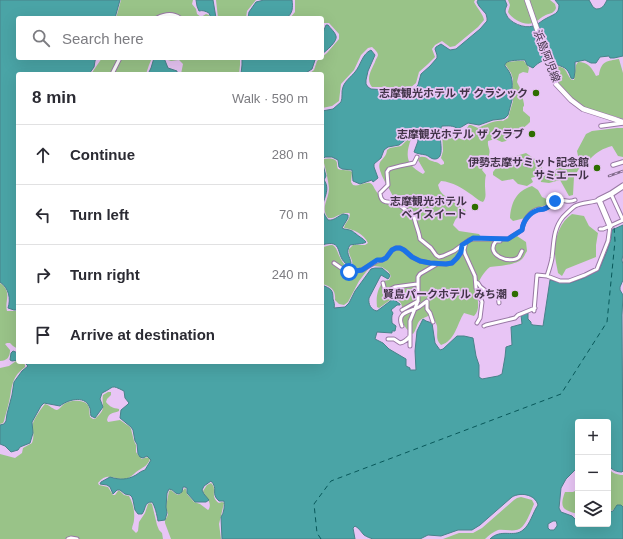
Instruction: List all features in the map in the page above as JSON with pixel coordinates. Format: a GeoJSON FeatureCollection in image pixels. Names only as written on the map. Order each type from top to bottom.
{"type":"FeatureCollection","features":[{"type":"Feature","properties":{"kind":"highway"},"geometry":{"type":"LineString","coordinates":[[610,226],[599,200],[623,186]]}},
{"type":"Feature","properties":{"kind":"main road","name":"浜島阿児線"},"geometry":{"type":"LineString","coordinates":[[527,0],[556,84],[578,106],[588,111],[623,122]]}},
{"type":"Feature","properties":{"kind":"street"},"geometry":{"type":"LineString","coordinates":[[163,16],[169,14],[177,16]]}},
{"type":"Feature","properties":{"kind":"street"},"geometry":{"type":"LineString","coordinates":[[113,72],[119,60]]}},
{"type":"Feature","properties":{"kind":"street"},"geometry":{"type":"LineString","coordinates":[[605,116],[606,119],[603,126],[623,122]]}},
{"type":"Feature","properties":{"kind":"street"},"geometry":{"type":"LineString","coordinates":[[417,157],[414,163],[390,169],[387,172],[388,185],[380,193],[380,197],[385,202],[395,203],[413,214],[420,239],[431,248],[436,255],[439,256],[448,254],[473,238],[508,239],[522,230],[526,218],[538,209],[544,209],[557,200],[570,202],[575,200]]}},
{"type":"Feature","properties":{"kind":"street"},"geometry":{"type":"LineString","coordinates":[[613,165],[623,162]]}},
{"type":"Feature","properties":{"kind":"street"},"geometry":{"type":"LineString","coordinates":[[600,229],[623,220],[611,194]]}},
{"type":"Feature","properties":{"kind":"street"},"geometry":{"type":"LineString","coordinates":[[547,276],[552,258],[554,234],[561,219],[577,205],[599,200]]}},
{"type":"Feature","properties":{"kind":"street"},"geometry":{"type":"LineString","coordinates":[[484,326],[515,318],[518,314],[535,310],[537,275],[547,276],[560,281],[569,281],[597,269],[608,241],[610,226]]}},
{"type":"Feature","properties":{"kind":"street"},"geometry":{"type":"LineString","coordinates":[[500,239],[500,241],[496,241],[494,243],[493,250],[496,255],[504,260],[515,259],[522,251]]}},
{"type":"Feature","properties":{"kind":"street"},"geometry":{"type":"LineString","coordinates":[[466,242],[464,250],[465,254],[476,276],[476,288],[482,302],[480,318],[477,323]]}},
{"type":"Feature","properties":{"kind":"street"},"geometry":{"type":"LineString","coordinates":[[334,263],[349,272],[362,270],[377,260],[386,258],[392,250],[400,248],[420,261],[446,264],[452,263],[461,252],[462,245]]}},
{"type":"Feature","properties":{"kind":"street"},"geometry":{"type":"LineString","coordinates":[[410,346],[410,321],[418,301],[418,277],[420,274],[437,264]]}},
{"type":"Feature","properties":{"kind":"street"},"geometry":{"type":"LineString","coordinates":[[476,282],[489,292],[495,292],[498,295],[499,303]]}},
{"type":"Feature","properties":{"kind":"street"},"geometry":{"type":"LineString","coordinates":[[384,283],[385,292],[390,293],[391,289],[395,287],[418,284]]}},
{"type":"Feature","properties":{"kind":"street"},"geometry":{"type":"LineString","coordinates":[[402,310],[418,301]]}},
{"type":"Feature","properties":{"kind":"street"},"geometry":{"type":"LineString","coordinates":[[402,326],[400,318],[402,315],[415,308],[418,308],[427,301],[427,309],[433,322]]}},
{"type":"Feature","properties":{"kind":"street"},"geometry":{"type":"LineString","coordinates":[[388,339],[394,339],[400,343],[408,340],[410,335]]}},
{"type":"Feature","properties":{"kind":"street"},"geometry":{"type":"LineString","coordinates":[[68,539],[77,539]]}},
{"type":"Feature","properties":{"kind":"shaded area"},"geometry":{"type":"Polygon","coordinates":[[[0,0],[120,0],[116,16],[16,16],[16,60],[95,60],[94,67],[90,72],[16,72],[16,310],[8,308],[9,301],[7,290],[0,282],[0,0]]]}},
{"type":"Feature","properties":{"kind":"shaded area"},"geometry":{"type":"Polygon","coordinates":[[[121,0],[193,0],[192,4],[200,16],[117,16],[121,0]]]}},
{"type":"Feature","properties":{"kind":"shaded area"},"geometry":{"type":"Polygon","coordinates":[[[196,0],[213,0],[216,16],[210,16],[209,13],[199,11],[196,0]]]}},
{"type":"Feature","properties":{"kind":"shaded area"},"geometry":{"type":"Polygon","coordinates":[[[216,0],[256,0],[247,11],[246,16],[218,16],[216,0]]]}},
{"type":"Feature","properties":{"kind":"shaded area"},"geometry":{"type":"Polygon","coordinates":[[[264,0],[292,0],[292,8],[288,16],[248,16],[249,12],[256,2],[264,0]]]}},
{"type":"Feature","properties":{"kind":"shaded area"},"geometry":{"type":"Polygon","coordinates":[[[295,0],[475,0],[474,2],[484,20],[478,27],[455,46],[450,47],[442,41],[435,45],[432,49],[435,57],[419,72],[416,83],[406,90],[395,91],[388,87],[372,87],[369,77],[378,55],[372,47],[368,48],[361,55],[354,70],[341,84],[339,101],[332,106],[324,108],[324,72],[312,72],[314,70],[317,61],[324,60],[324,55],[339,39],[339,34],[329,23],[324,23],[324,16],[292,16],[295,12],[295,0]]]}},
{"type":"Feature","properties":{"kind":"shaded area"},"geometry":{"type":"Polygon","coordinates":[[[478,0],[505,0],[507,5],[505,11],[510,20],[522,26],[530,27],[537,25],[557,12],[559,5],[555,0],[589,0],[596,9],[603,7],[607,0],[623,0],[623,56],[614,58],[610,58],[609,56],[600,57],[596,63],[591,63],[585,60],[575,62],[573,79],[565,68],[553,63],[542,61],[533,68],[527,65],[525,60],[507,62],[505,66],[512,79],[512,89],[510,89],[510,92],[512,92],[512,100],[508,115],[505,118],[479,125],[468,123],[458,129],[452,126],[442,126],[440,130],[441,152],[438,158],[433,159],[426,155],[414,152],[418,141],[417,135],[409,137],[399,145],[388,147],[384,150],[381,158],[374,164],[378,178],[373,182],[372,180],[360,184],[353,181],[352,170],[342,169],[339,167],[338,160],[332,157],[324,158],[324,111],[333,109],[341,102],[342,89],[344,85],[357,69],[366,54],[371,50],[375,55],[366,80],[368,87],[371,89],[387,90],[394,93],[407,93],[412,91],[418,85],[421,74],[437,58],[436,47],[441,44],[450,50],[456,49],[480,29],[487,21],[486,14],[477,2],[478,0]]]}},
{"type":"Feature","properties":{"kind":"shaded area"},"geometry":{"type":"Polygon","coordinates":[[[508,0],[550,0],[555,4],[556,8],[553,12],[530,24],[526,24],[510,15],[508,12],[510,5],[508,0]]]}},
{"type":"Feature","properties":{"kind":"shaded area"},"geometry":{"type":"Polygon","coordinates":[[[326,25],[328,25],[334,32],[336,38],[331,46],[324,52],[324,30],[326,25]]]}},
{"type":"Feature","properties":{"kind":"shaded area"},"geometry":{"type":"Polygon","coordinates":[[[619,59],[623,73],[623,119],[593,111],[578,104],[566,94],[555,74],[554,66],[562,67],[566,70],[572,80],[574,80],[576,65],[578,62],[589,66],[596,76],[599,75],[601,67],[605,62],[619,59]]]}},
{"type":"Feature","properties":{"kind":"shaded area"},"geometry":{"type":"Polygon","coordinates":[[[101,60],[151,60],[147,72],[92,72],[101,60]]]}},
{"type":"Feature","properties":{"kind":"shaded area"},"geometry":{"type":"Polygon","coordinates":[[[153,60],[165,60],[168,68],[177,72],[149,72],[153,60]]]}},
{"type":"Feature","properties":{"kind":"shaded area"},"geometry":{"type":"Polygon","coordinates":[[[179,60],[240,60],[239,72],[181,72],[183,64],[179,60]]]}},
{"type":"Feature","properties":{"kind":"shaded area"},"geometry":{"type":"Polygon","coordinates":[[[242,60],[315,60],[312,69],[307,72],[241,72],[242,60]]]}},
{"type":"Feature","properties":{"kind":"shaded area"},"geometry":{"type":"Polygon","coordinates":[[[524,61],[529,68],[528,73],[523,72],[519,74],[517,82],[521,90],[524,104],[523,111],[530,117],[530,122],[506,141],[502,142],[495,139],[488,141],[490,153],[484,161],[487,165],[482,170],[486,175],[485,196],[483,202],[453,184],[441,181],[438,185],[443,194],[466,211],[455,220],[453,225],[459,231],[479,234],[483,240],[497,240],[517,236],[526,242],[527,251],[523,258],[516,263],[490,267],[485,271],[477,288],[478,307],[476,313],[474,316],[464,313],[453,336],[446,343],[441,345],[437,338],[437,326],[433,316],[429,315],[420,320],[413,334],[408,331],[403,323],[401,317],[402,305],[399,301],[393,298],[379,308],[377,307],[377,294],[379,288],[383,281],[389,280],[391,276],[388,271],[382,267],[374,266],[369,268],[359,281],[348,302],[344,305],[339,304],[335,300],[334,291],[324,285],[324,247],[334,246],[345,265],[349,267],[352,266],[352,260],[349,254],[349,249],[353,245],[365,245],[368,243],[358,232],[344,228],[350,214],[349,213],[328,218],[325,207],[329,188],[324,159],[334,159],[338,169],[352,172],[351,182],[353,185],[370,183],[381,197],[392,201],[394,199],[379,168],[380,162],[385,156],[387,150],[401,146],[410,137],[408,160],[417,171],[423,174],[425,172],[418,160],[420,157],[426,158],[441,165],[444,164],[441,158],[443,151],[442,131],[444,128],[464,140],[466,138],[465,131],[469,125],[478,128],[493,122],[503,121],[508,118],[513,101],[513,79],[505,64],[507,62],[524,61]]]}},
{"type":"Feature","properties":{"kind":"shaded area"},"geometry":{"type":"Polygon","coordinates":[[[623,128],[623,157],[618,156],[612,146],[605,148],[590,159],[578,156],[577,151],[586,134],[592,131],[623,128]]]}},
{"type":"Feature","properties":{"kind":"shaded area"},"geometry":{"type":"Polygon","coordinates":[[[526,153],[539,162],[543,170],[540,175],[531,178],[533,182],[527,186],[518,184],[513,179],[502,181],[493,175],[493,172],[505,157],[526,153]]]}},
{"type":"Feature","properties":{"kind":"shaded area"},"geometry":{"type":"Polygon","coordinates":[[[577,158],[580,160],[580,167],[574,177],[573,195],[569,196],[560,180],[549,183],[541,182],[540,177],[555,171],[561,162],[566,169],[572,169],[577,158]]]}},
{"type":"Feature","properties":{"kind":"shaded area"},"geometry":{"type":"Polygon","coordinates":[[[324,168],[326,176],[324,180],[324,168]]]}},
{"type":"Feature","properties":{"kind":"shaded area"},"geometry":{"type":"Polygon","coordinates":[[[324,180],[327,188],[324,200],[324,180]]]}},
{"type":"Feature","properties":{"kind":"shaded area"},"geometry":{"type":"Polygon","coordinates":[[[532,186],[538,190],[542,197],[551,201],[530,213],[525,218],[513,221],[510,218],[515,198],[522,191],[532,186]]]}},
{"type":"Feature","properties":{"kind":"shaded area"},"geometry":{"type":"Polygon","coordinates":[[[324,214],[328,220],[334,219],[343,214],[348,215],[348,218],[342,228],[352,231],[366,242],[350,245],[348,252],[351,263],[348,265],[341,258],[337,246],[334,244],[324,245],[324,214]]]}},
{"type":"Feature","properties":{"kind":"shaded area"},"geometry":{"type":"Polygon","coordinates":[[[572,214],[584,216],[589,226],[598,233],[596,257],[566,269],[562,276],[558,273],[555,248],[561,226],[572,214]]]}},
{"type":"Feature","properties":{"kind":"shaded area"},"geometry":{"type":"Polygon","coordinates":[[[623,225],[623,280],[620,290],[623,295],[623,471],[618,472],[611,468],[611,419],[575,419],[575,470],[566,479],[561,488],[559,508],[561,512],[572,516],[575,519],[575,527],[611,527],[611,512],[617,505],[621,505],[623,507],[623,539],[490,539],[503,533],[519,532],[528,525],[538,505],[534,498],[523,494],[512,497],[480,525],[472,530],[458,530],[441,536],[428,535],[420,539],[373,539],[364,535],[355,526],[353,528],[355,539],[222,539],[221,517],[224,509],[224,501],[219,501],[216,498],[214,486],[211,481],[204,486],[202,490],[209,500],[206,502],[195,502],[187,493],[187,488],[185,487],[183,487],[182,492],[179,494],[169,489],[167,493],[167,513],[165,520],[158,521],[152,502],[146,504],[142,514],[138,514],[135,510],[132,497],[130,495],[125,494],[120,490],[117,490],[113,494],[110,487],[100,484],[110,477],[123,479],[133,477],[145,470],[151,460],[147,456],[143,458],[138,454],[133,430],[120,418],[121,410],[129,403],[125,398],[124,391],[114,387],[102,393],[100,399],[103,407],[95,418],[91,416],[90,407],[83,401],[71,400],[60,406],[44,403],[32,422],[33,433],[30,443],[11,452],[5,446],[0,444],[0,425],[4,424],[6,421],[14,382],[22,371],[28,366],[26,364],[324,364],[324,286],[333,293],[334,308],[345,307],[371,269],[375,268],[382,268],[390,276],[388,279],[381,275],[369,298],[370,306],[377,311],[393,299],[400,305],[397,305],[391,310],[393,313],[392,323],[396,326],[395,331],[392,331],[392,333],[377,332],[375,339],[406,359],[406,366],[410,368],[410,370],[416,370],[415,351],[417,331],[423,319],[432,323],[435,343],[440,350],[457,336],[473,338],[479,365],[479,377],[482,379],[498,376],[502,374],[506,347],[512,345],[511,327],[522,324],[521,315],[528,312],[528,319],[531,324],[543,326],[550,280],[570,283],[584,278],[599,270],[607,251],[612,230],[623,225]],[[553,521],[548,524],[548,528],[550,530],[554,530],[557,526],[556,521],[553,521]]]}},
{"type":"Feature","properties":{"kind":"shaded area"},"geometry":{"type":"Polygon","coordinates":[[[0,283],[4,286],[7,293],[7,311],[16,311],[16,348],[10,343],[5,344],[10,350],[9,355],[8,358],[0,361],[0,283]]]}},
{"type":"Feature","properties":{"kind":"shaded area"},"geometry":{"type":"Polygon","coordinates":[[[13,351],[16,352],[16,360],[10,360],[11,353],[13,351]]]}},
{"type":"Feature","properties":{"kind":"shaded area"},"geometry":{"type":"Polygon","coordinates":[[[16,361],[16,364],[24,364],[25,367],[20,371],[14,380],[4,421],[0,424],[0,368],[9,366],[16,361]]]}},
{"type":"Feature","properties":{"kind":"shaded area"},"geometry":{"type":"Polygon","coordinates":[[[111,392],[111,395],[106,402],[112,407],[119,409],[119,411],[110,414],[107,420],[108,422],[120,420],[130,427],[136,445],[136,452],[142,459],[147,457],[150,459],[146,466],[129,478],[121,479],[105,477],[98,483],[99,485],[108,487],[113,495],[120,491],[124,495],[129,496],[133,505],[134,514],[132,529],[136,533],[138,531],[139,522],[145,513],[148,504],[152,504],[157,525],[162,533],[163,539],[0,539],[0,454],[15,458],[22,453],[23,448],[32,443],[33,423],[45,404],[57,410],[69,402],[83,402],[88,405],[90,417],[95,419],[103,409],[103,395],[111,392]]]}},
{"type":"Feature","properties":{"kind":"shaded area"},"geometry":{"type":"Polygon","coordinates":[[[611,471],[619,475],[623,475],[623,507],[621,505],[611,511],[611,471]]]}},
{"type":"Feature","properties":{"kind":"shaded area"},"geometry":{"type":"Polygon","coordinates":[[[211,483],[214,488],[216,500],[219,503],[224,503],[219,524],[221,539],[171,539],[165,523],[168,514],[166,507],[169,491],[171,490],[179,495],[185,488],[187,494],[194,502],[200,504],[208,510],[210,507],[209,502],[203,491],[207,485],[211,483]]]}},
{"type":"Feature","properties":{"kind":"shaded area"},"geometry":{"type":"Polygon","coordinates":[[[575,491],[575,513],[566,510],[562,502],[565,492],[575,491]]]}},
{"type":"Feature","properties":{"kind":"shaded area"},"geometry":{"type":"Polygon","coordinates":[[[521,497],[532,500],[534,504],[526,522],[520,529],[498,530],[485,539],[443,539],[459,533],[473,533],[482,528],[514,500],[521,497]]]}},
{"type":"Feature","properties":{"kind":"ferry route"},"geometry":{"type":"LineString","coordinates":[[321,539],[317,533],[314,504],[331,481],[561,394],[607,322],[615,241],[614,227]]}},
{"type":"Feature","properties":{"kind":"railway"},"geometry":{"type":"LineString","coordinates":[[609,176],[623,171]]}},
{"type":"Feature","properties":{"kind":"place","name":"志摩観光ホテル ザ クラシック"},"geometry":{"type":"Point","coordinates":[536,93]}},
{"type":"Feature","properties":{"kind":"place","name":"志摩観光ホテル ザ クラブ"},"geometry":{"type":"Point","coordinates":[532,134]}},
{"type":"Feature","properties":{"kind":"place","name":"伊勢志摩サミット記念館 サミエール"},"geometry":{"type":"Point","coordinates":[597,168]}},
{"type":"Feature","properties":{"kind":"place","name":"志摩観光ホテル ベイスイート"},"geometry":{"type":"Point","coordinates":[475,207]}},
{"type":"Feature","properties":{"kind":"place","name":"賢島パークホテル みち潮"},"geometry":{"type":"Point","coordinates":[515,294]}},
{"type":"Feature","properties":{"kind":"route"},"geometry":{"type":"LineString","coordinates":[[349,272],[362,270],[377,260],[386,258],[392,250],[396,248],[404,250],[412,257],[420,261],[437,264],[452,263],[461,252],[462,245],[469,240],[473,238],[508,239],[522,230],[526,218],[532,213],[538,209],[544,209],[555,201]]}}]}
